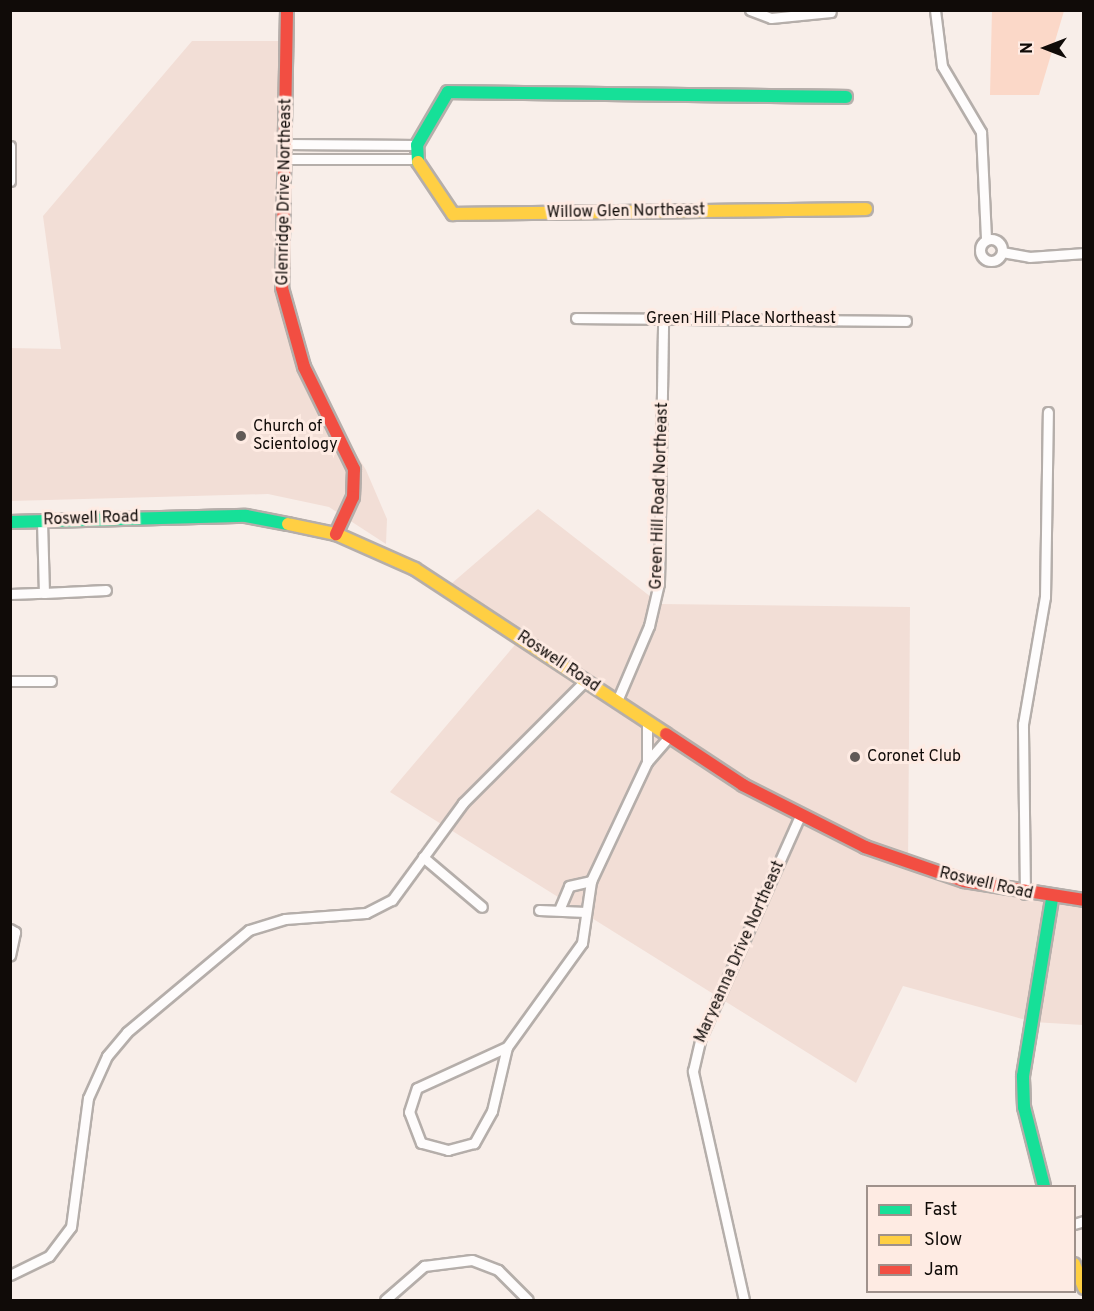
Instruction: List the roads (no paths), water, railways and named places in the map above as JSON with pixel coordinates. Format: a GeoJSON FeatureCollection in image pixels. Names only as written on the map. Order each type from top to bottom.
{"type":"FeatureCollection","features":[{"type":"Feature","properties":{"kind":"main road","name":"Glenridge Drive Northeast"},"geometry":{"type":"LineString","coordinates":[[287,10],[284,301],[304,367],[354,469],[353,497],[336,534]]}},
{"type":"Feature","properties":{"kind":"main road"},"geometry":{"type":"LineString","coordinates":[[416,159],[417,145],[448,92],[846,97]]}},
{"type":"Feature","properties":{"kind":"main road","name":"Willow Glen Northeast"},"geometry":{"type":"LineString","coordinates":[[416,159],[453,214],[866,209]]}},
{"type":"Feature","properties":{"kind":"main road","name":"Roswell Road"},"geometry":{"type":"LineString","coordinates":[[10,522],[246,516],[336,534],[411,567],[670,736],[800,816],[914,866],[1025,894],[1083,900]]}},
{"type":"Feature","properties":{"kind":"main road"},"geometry":{"type":"LineString","coordinates":[[1044,1185],[1024,1107],[1023,1076],[1052,898]]}},
{"type":"Feature","properties":{"kind":"main road"},"geometry":{"type":"LineString","coordinates":[[1076,1269],[1083,1288]]}},
{"type":"Feature","properties":{"kind":"street"},"geometry":{"type":"LineString","coordinates":[[750,10],[771,18],[831,12]]}},
{"type":"Feature","properties":{"kind":"street"},"geometry":{"type":"LineString","coordinates":[[935,10],[942,66],[981,132],[986,240],[980,250],[986,260],[994,261],[1002,252]]}},
{"type":"Feature","properties":{"kind":"street"},"geometry":{"type":"LineString","coordinates":[[286,144],[417,145]]}},
{"type":"Feature","properties":{"kind":"street"},"geometry":{"type":"LineString","coordinates":[[10,146],[10,181]]}},
{"type":"Feature","properties":{"kind":"street"},"geometry":{"type":"LineString","coordinates":[[286,159],[416,159]]}},
{"type":"Feature","properties":{"kind":"street"},"geometry":{"type":"LineString","coordinates":[[986,240],[998,241],[1002,252]]}},
{"type":"Feature","properties":{"kind":"street"},"geometry":{"type":"LineString","coordinates":[[1002,252],[1030,257],[1083,253]]}},
{"type":"Feature","properties":{"kind":"street","name":"Green Hill Place Northeast"},"geometry":{"type":"LineString","coordinates":[[576,318],[906,321]]}},
{"type":"Feature","properties":{"kind":"street","name":"Green Hill Road Northeast"},"geometry":{"type":"LineString","coordinates":[[617,701],[649,626],[659,583],[663,319]]}},
{"type":"Feature","properties":{"kind":"street"},"geometry":{"type":"LineString","coordinates":[[1025,894],[1023,724],[1045,597],[1048,412]]}},
{"type":"Feature","properties":{"kind":"street"},"geometry":{"type":"LineString","coordinates":[[42,521],[44,593]]}},
{"type":"Feature","properties":{"kind":"street"},"geometry":{"type":"LineString","coordinates":[[10,594],[106,590]]}},
{"type":"Feature","properties":{"kind":"street"},"geometry":{"type":"LineString","coordinates":[[10,681],[51,681]]}},
{"type":"Feature","properties":{"kind":"street"},"geometry":{"type":"LineString","coordinates":[[10,1275],[49,1256],[71,1227],[88,1098],[103,1063],[127,1032],[239,936],[285,919],[379,908],[403,889],[423,857],[463,803],[585,681]]}},
{"type":"Feature","properties":{"kind":"street"},"geometry":{"type":"LineString","coordinates":[[647,721],[647,762]]}},
{"type":"Feature","properties":{"kind":"street"},"geometry":{"type":"LineString","coordinates":[[507,1047],[417,1089],[409,1113],[421,1143],[448,1150],[474,1143],[492,1111],[507,1047],[577,953],[591,881],[647,762],[670,736]]}},
{"type":"Feature","properties":{"kind":"street","name":"Maryeanna Drive Northeast"},"geometry":{"type":"LineString","coordinates":[[744,1300],[693,1071],[701,1037],[800,816]]}},
{"type":"Feature","properties":{"kind":"street"},"geometry":{"type":"LineString","coordinates":[[423,857],[482,907]]}},
{"type":"Feature","properties":{"kind":"street"},"geometry":{"type":"LineString","coordinates":[[559,910],[569,886],[591,881]]}},
{"type":"Feature","properties":{"kind":"street"},"geometry":{"type":"LineString","coordinates":[[539,910],[586,912]]}},
{"type":"Feature","properties":{"kind":"street"},"geometry":{"type":"LineString","coordinates":[[10,929],[15,932],[10,955]]}},
{"type":"Feature","properties":{"kind":"street"},"geometry":{"type":"LineString","coordinates":[[385,1300],[424,1266],[472,1260],[498,1270],[528,1300]]}},
{"type":"Feature","properties":{"kind":"place","name":"Church of Scientology"},"geometry":{"type":"Point","coordinates":[241,436]}},
{"type":"Feature","properties":{"kind":"place","name":"Coronet Club"},"geometry":{"type":"Point","coordinates":[855,757]}}]}
